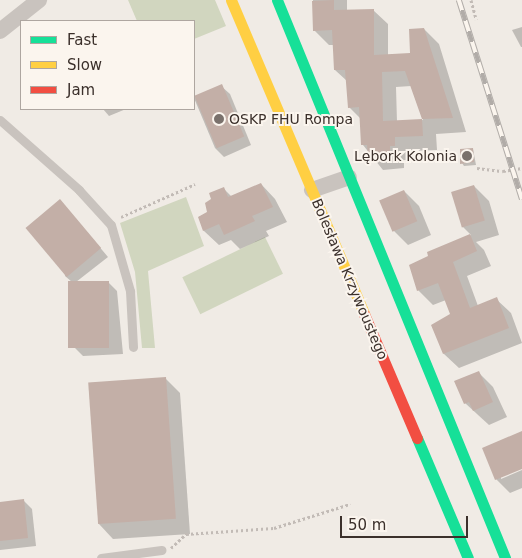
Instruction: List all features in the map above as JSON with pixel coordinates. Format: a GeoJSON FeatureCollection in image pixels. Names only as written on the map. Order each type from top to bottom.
{"type":"FeatureCollection","features":[{"type":"Feature","properties":{"kind":"main road","name":"Bolesława Krzywoustego"},"geometry":{"type":"LineString","coordinates":[[231,0],[468,558]]}},
{"type":"Feature","properties":{"kind":"main road"},"geometry":{"type":"LineString","coordinates":[[277,0],[505,558]]}},
{"type":"Feature","properties":{"kind":"street"},"geometry":{"type":"LineString","coordinates":[[0,31],[29,4]]}},
{"type":"Feature","properties":{"kind":"street"},"geometry":{"type":"LineString","coordinates":[[312,190],[349,177]]}},
{"type":"Feature","properties":{"kind":"lane"},"geometry":{"type":"LineString","coordinates":[[0,120],[79,190],[109,223],[130,291],[133,347]]}},
{"type":"Feature","properties":{"kind":"lane"},"geometry":{"type":"LineString","coordinates":[[100,558],[161,550]]}},
{"type":"Feature","properties":{"kind":"path"},"geometry":{"type":"LineString","coordinates":[[471,0],[476,19]]}},
{"type":"Feature","properties":{"kind":"path"},"geometry":{"type":"LineString","coordinates":[[477,168],[503,171],[522,168]]}},
{"type":"Feature","properties":{"kind":"path"},"geometry":{"type":"LineString","coordinates":[[109,223],[195,184]]}},
{"type":"Feature","properties":{"kind":"path"},"geometry":{"type":"LineString","coordinates":[[161,550],[173,548],[186,534],[274,528],[350,504]]}},
{"type":"Feature","properties":{"kind":"green space"},"geometry":{"type":"Polygon","coordinates":[[[128,0],[215,0],[226,26],[195,39],[195,20],[137,20],[128,0]]]}},
{"type":"Feature","properties":{"kind":"green space"},"geometry":{"type":"Polygon","coordinates":[[[186,197],[204,246],[148,271],[155,348],[142,348],[135,272],[120,223],[186,197]]]}},
{"type":"Feature","properties":{"kind":"green space"},"geometry":{"type":"Polygon","coordinates":[[[265,237],[283,274],[200,314],[182,277],[265,237]]]}},
{"type":"Feature","properties":{"kind":"building"},"geometry":{"type":"Polygon","coordinates":[[[334,0],[334,10],[374,9],[374,55],[410,53],[409,29],[424,28],[453,118],[422,119],[423,136],[395,137],[395,146],[390,146],[390,154],[368,155],[367,145],[361,145],[359,107],[348,108],[345,70],[334,70],[332,30],[313,31],[312,1],[334,0]],[[405,71],[382,72],[383,121],[422,119],[405,71]]]}},
{"type":"Feature","properties":{"kind":"building","name":"OSKP FHU Rompa"},"geometry":{"type":"Polygon","coordinates":[[[222,84],[244,136],[217,148],[195,95],[222,84]]]}},
{"type":"Feature","properties":{"kind":"building","name":"Lębork Kolonia"},"geometry":{"type":"Polygon","coordinates":[[[473,148],[474,162],[460,164],[460,149],[473,148]]]}},
{"type":"Feature","properties":{"kind":"building"},"geometry":{"type":"Polygon","coordinates":[[[261,183],[273,207],[252,216],[255,221],[224,235],[219,224],[203,231],[198,217],[207,212],[205,203],[211,199],[209,193],[224,187],[228,197],[261,183]]]}},
{"type":"Feature","properties":{"kind":"building"},"geometry":{"type":"Polygon","coordinates":[[[474,185],[485,220],[462,227],[451,192],[474,185]]]}},
{"type":"Feature","properties":{"kind":"building"},"geometry":{"type":"Polygon","coordinates":[[[404,190],[417,221],[392,232],[379,201],[404,190]]]}},
{"type":"Feature","properties":{"kind":"building"},"geometry":{"type":"Polygon","coordinates":[[[60,199],[101,248],[67,277],[26,228],[60,199]]]}},
{"type":"Feature","properties":{"kind":"building"},"geometry":{"type":"Polygon","coordinates":[[[470,234],[477,251],[453,262],[470,308],[497,297],[509,328],[443,354],[431,325],[450,314],[438,283],[417,291],[409,265],[428,256],[427,252],[470,234]]]}},
{"type":"Feature","properties":{"kind":"building"},"geometry":{"type":"Polygon","coordinates":[[[68,281],[109,281],[109,348],[68,348],[68,281]]]}},
{"type":"Feature","properties":{"kind":"building"},"geometry":{"type":"Polygon","coordinates":[[[479,371],[493,402],[473,411],[469,402],[464,404],[454,381],[479,371]]]}},
{"type":"Feature","properties":{"kind":"building"},"geometry":{"type":"Polygon","coordinates":[[[166,377],[176,519],[98,524],[88,382],[166,377]]]}},
{"type":"Feature","properties":{"kind":"building"},"geometry":{"type":"Polygon","coordinates":[[[522,431],[522,469],[495,480],[482,448],[522,431]]]}},
{"type":"Feature","properties":{"kind":"building"},"geometry":{"type":"Polygon","coordinates":[[[24,499],[28,538],[0,541],[0,502],[24,499]]]}},
{"type":"Feature","properties":{"kind":"railway"},"geometry":{"type":"LineString","coordinates":[[459,0],[522,199]]}},
{"type":"Feature","properties":{"kind":"traffic: fast"},"geometry":{"type":"LineString","coordinates":[[277,0],[505,558]]}},
{"type":"Feature","properties":{"kind":"traffic: fast"},"geometry":{"type":"LineString","coordinates":[[417,438],[468,558]]}},
{"type":"Feature","properties":{"kind":"traffic: slow"},"geometry":{"type":"LineString","coordinates":[[231,0],[364,314]]}},
{"type":"Feature","properties":{"kind":"traffic: jam"},"geometry":{"type":"LineString","coordinates":[[364,314],[417,438]]}},
{"type":"Feature","properties":{"kind":"place","name":"OSKP FHU Rompa"},"geometry":{"type":"Point","coordinates":[219,119]}},
{"type":"Feature","properties":{"kind":"place","name":"Lębork Kolonia"},"geometry":{"type":"Point","coordinates":[467,156]}}]}
